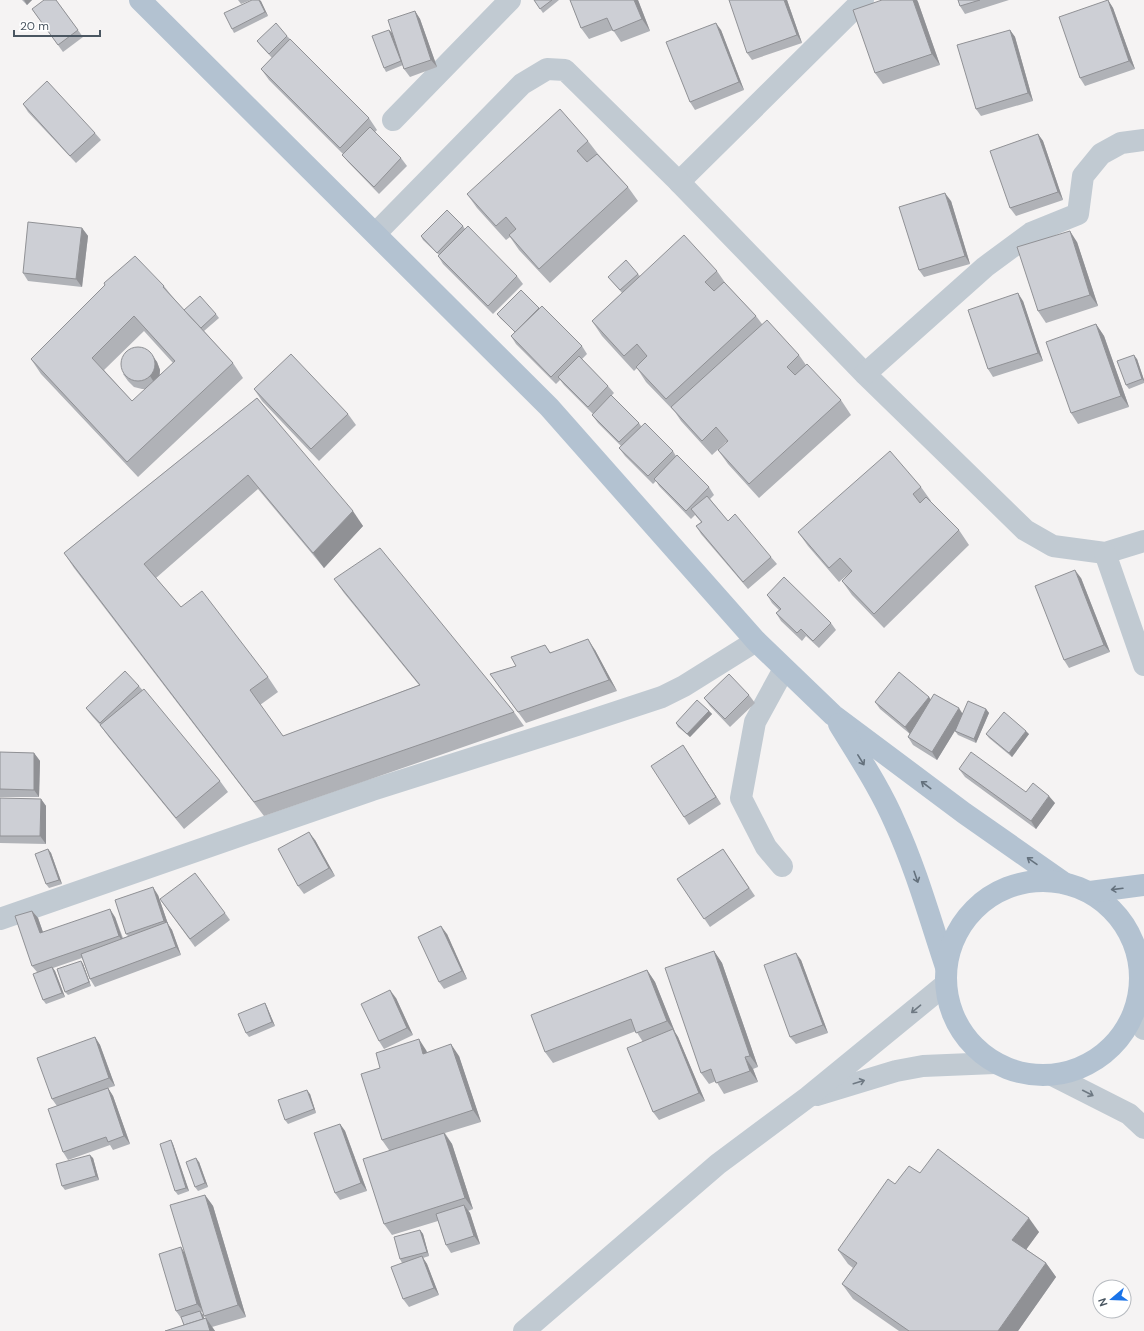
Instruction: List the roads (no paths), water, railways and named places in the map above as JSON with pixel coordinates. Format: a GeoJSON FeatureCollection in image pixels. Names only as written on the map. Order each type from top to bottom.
{"type":"FeatureCollection","features":[{"type":"Feature","properties":{"kind":"main road"},"geometry":{"type":"LineString","coordinates":[[140,0],[376,233],[549,407],[756,641],[833,715],[964,813],[1064,883],[1090,892],[1120,917],[1137,951],[1141,991],[1122,1037],[1092,1064],[1054,1076],[1023,1074],[995,1063],[970,1043],[954,1016],[946,976],[914,870],[895,823],[876,785],[833,715]]}},
{"type":"Feature","properties":{"kind":"main road"},"geometry":{"type":"LineString","coordinates":[[946,976],[959,929],[986,898],[1023,882],[1064,883]]}},
{"type":"Feature","properties":{"kind":"main road"},"geometry":{"type":"LineString","coordinates":[[1090,892],[1144,885]]}},
{"type":"Feature","properties":{"kind":"street"},"geometry":{"type":"LineString","coordinates":[[393,120],[510,0]]}},
{"type":"Feature","properties":{"kind":"street"},"geometry":{"type":"LineString","coordinates":[[679,182],[863,0]]}},
{"type":"Feature","properties":{"kind":"street"},"geometry":{"type":"LineString","coordinates":[[376,233],[522,84],[547,69],[565,70],[679,182],[865,374],[1025,530],[1053,546],[1105,553],[1144,541]]}},
{"type":"Feature","properties":{"kind":"street"},"geometry":{"type":"LineString","coordinates":[[865,374],[985,267],[1031,233],[1078,214],[1083,176],[1100,154],[1121,143],[1144,140]]}},
{"type":"Feature","properties":{"kind":"street"},"geometry":{"type":"LineString","coordinates":[[1105,553],[1144,665]]}},
{"type":"Feature","properties":{"kind":"street"},"geometry":{"type":"LineString","coordinates":[[0,919],[372,790],[662,697],[684,686],[756,641]]}},
{"type":"Feature","properties":{"kind":"street"},"geometry":{"type":"LineString","coordinates":[[782,866],[766,847],[741,798],[755,722],[784,669]]}},
{"type":"Feature","properties":{"kind":"street"},"geometry":{"type":"LineString","coordinates":[[524,1331],[718,1164],[808,1097],[946,976]]}},
{"type":"Feature","properties":{"kind":"street"},"geometry":{"type":"LineString","coordinates":[[1141,991],[1144,1029]]}},
{"type":"Feature","properties":{"kind":"street"},"geometry":{"type":"LineString","coordinates":[[808,1097],[896,1071],[922,1066],[995,1063]]}},
{"type":"Feature","properties":{"kind":"street"},"geometry":{"type":"LineString","coordinates":[[1054,1076],[1129,1114],[1144,1128]]}}]}
